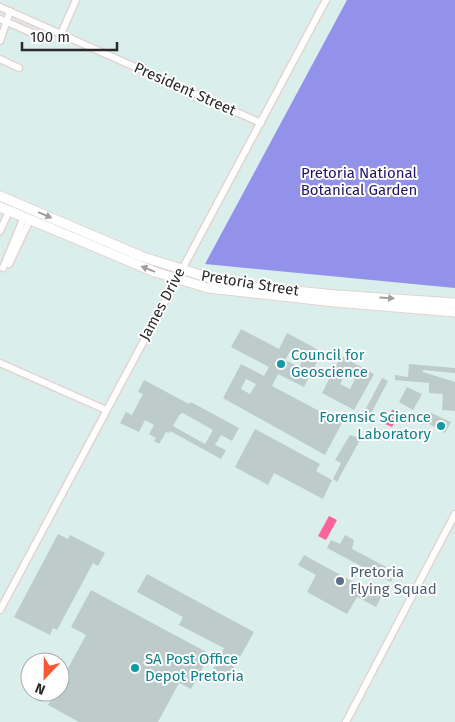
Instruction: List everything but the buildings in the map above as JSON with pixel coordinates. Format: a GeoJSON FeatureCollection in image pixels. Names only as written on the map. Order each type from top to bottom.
{"type":"FeatureCollection","features":[{"type":"Feature","properties":{"kind":"main road","name":"Pretoria Street"},"geometry":{"type":"LineString","coordinates":[[0,196],[143,257],[216,280],[256,286],[455,303]]}},
{"type":"Feature","properties":{"kind":"main road","name":"Pretoria Street"},"geometry":{"type":"LineString","coordinates":[[4,209],[175,280],[233,292],[455,312]]}},
{"type":"Feature","properties":{"kind":"street"},"geometry":{"type":"LineString","coordinates":[[61,34],[76,0]]}},
{"type":"Feature","properties":{"kind":"street","name":"James Drive"},"geometry":{"type":"LineString","coordinates":[[0,610],[180,269],[261,123],[326,0]]}},
{"type":"Feature","properties":{"kind":"street","name":"President Street"},"geometry":{"type":"LineString","coordinates":[[0,7],[261,123]]}},
{"type":"Feature","properties":{"kind":"street"},"geometry":{"type":"LineString","coordinates":[[0,42],[3,20],[10,11]]}},
{"type":"Feature","properties":{"kind":"street"},"geometry":{"type":"LineString","coordinates":[[3,20],[37,35]]}},
{"type":"Feature","properties":{"kind":"street"},"geometry":{"type":"LineString","coordinates":[[0,59],[19,68]]}},
{"type":"Feature","properties":{"kind":"street"},"geometry":{"type":"LineString","coordinates":[[0,231],[4,209]]}},
{"type":"Feature","properties":{"kind":"street"},"geometry":{"type":"LineString","coordinates":[[9,264],[27,219]]}},
{"type":"Feature","properties":{"kind":"street"},"geometry":{"type":"LineString","coordinates":[[3,268],[27,219]]}},
{"type":"Feature","properties":{"kind":"street"},"geometry":{"type":"LineString","coordinates":[[0,362],[106,410]]}},
{"type":"Feature","properties":{"kind":"street"},"geometry":{"type":"LineString","coordinates":[[346,722],[455,514]]}},
{"type":"Feature","properties":{"kind":"green space","name":"Pretoria National Botanical Garden"},"geometry":{"type":"Polygon","coordinates":[[[347,0],[455,0],[455,288],[205,264],[347,0]]]}},
{"type":"Feature","properties":{"kind":"shaded area"},"geometry":{"type":"Polygon","coordinates":[[[392,410],[397,410],[399,414],[392,427],[385,424],[392,410]]]}},
{"type":"Feature","properties":{"kind":"shaded area"},"geometry":{"type":"Polygon","coordinates":[[[329,516],[337,520],[326,540],[318,536],[329,516]]]}},
{"type":"Feature","properties":{"kind":"place","name":"Council for Geoscience"},"geometry":{"type":"Point","coordinates":[281,364]}},
{"type":"Feature","properties":{"kind":"place","name":"Forensic Science Laboratory"},"geometry":{"type":"Point","coordinates":[441,426]}},
{"type":"Feature","properties":{"kind":"place","name":"Pretoria Flying Squad"},"geometry":{"type":"Point","coordinates":[340,581]}},
{"type":"Feature","properties":{"kind":"place","name":"SA Post Office Depot Pretoria"},"geometry":{"type":"Point","coordinates":[135,668]}}]}
